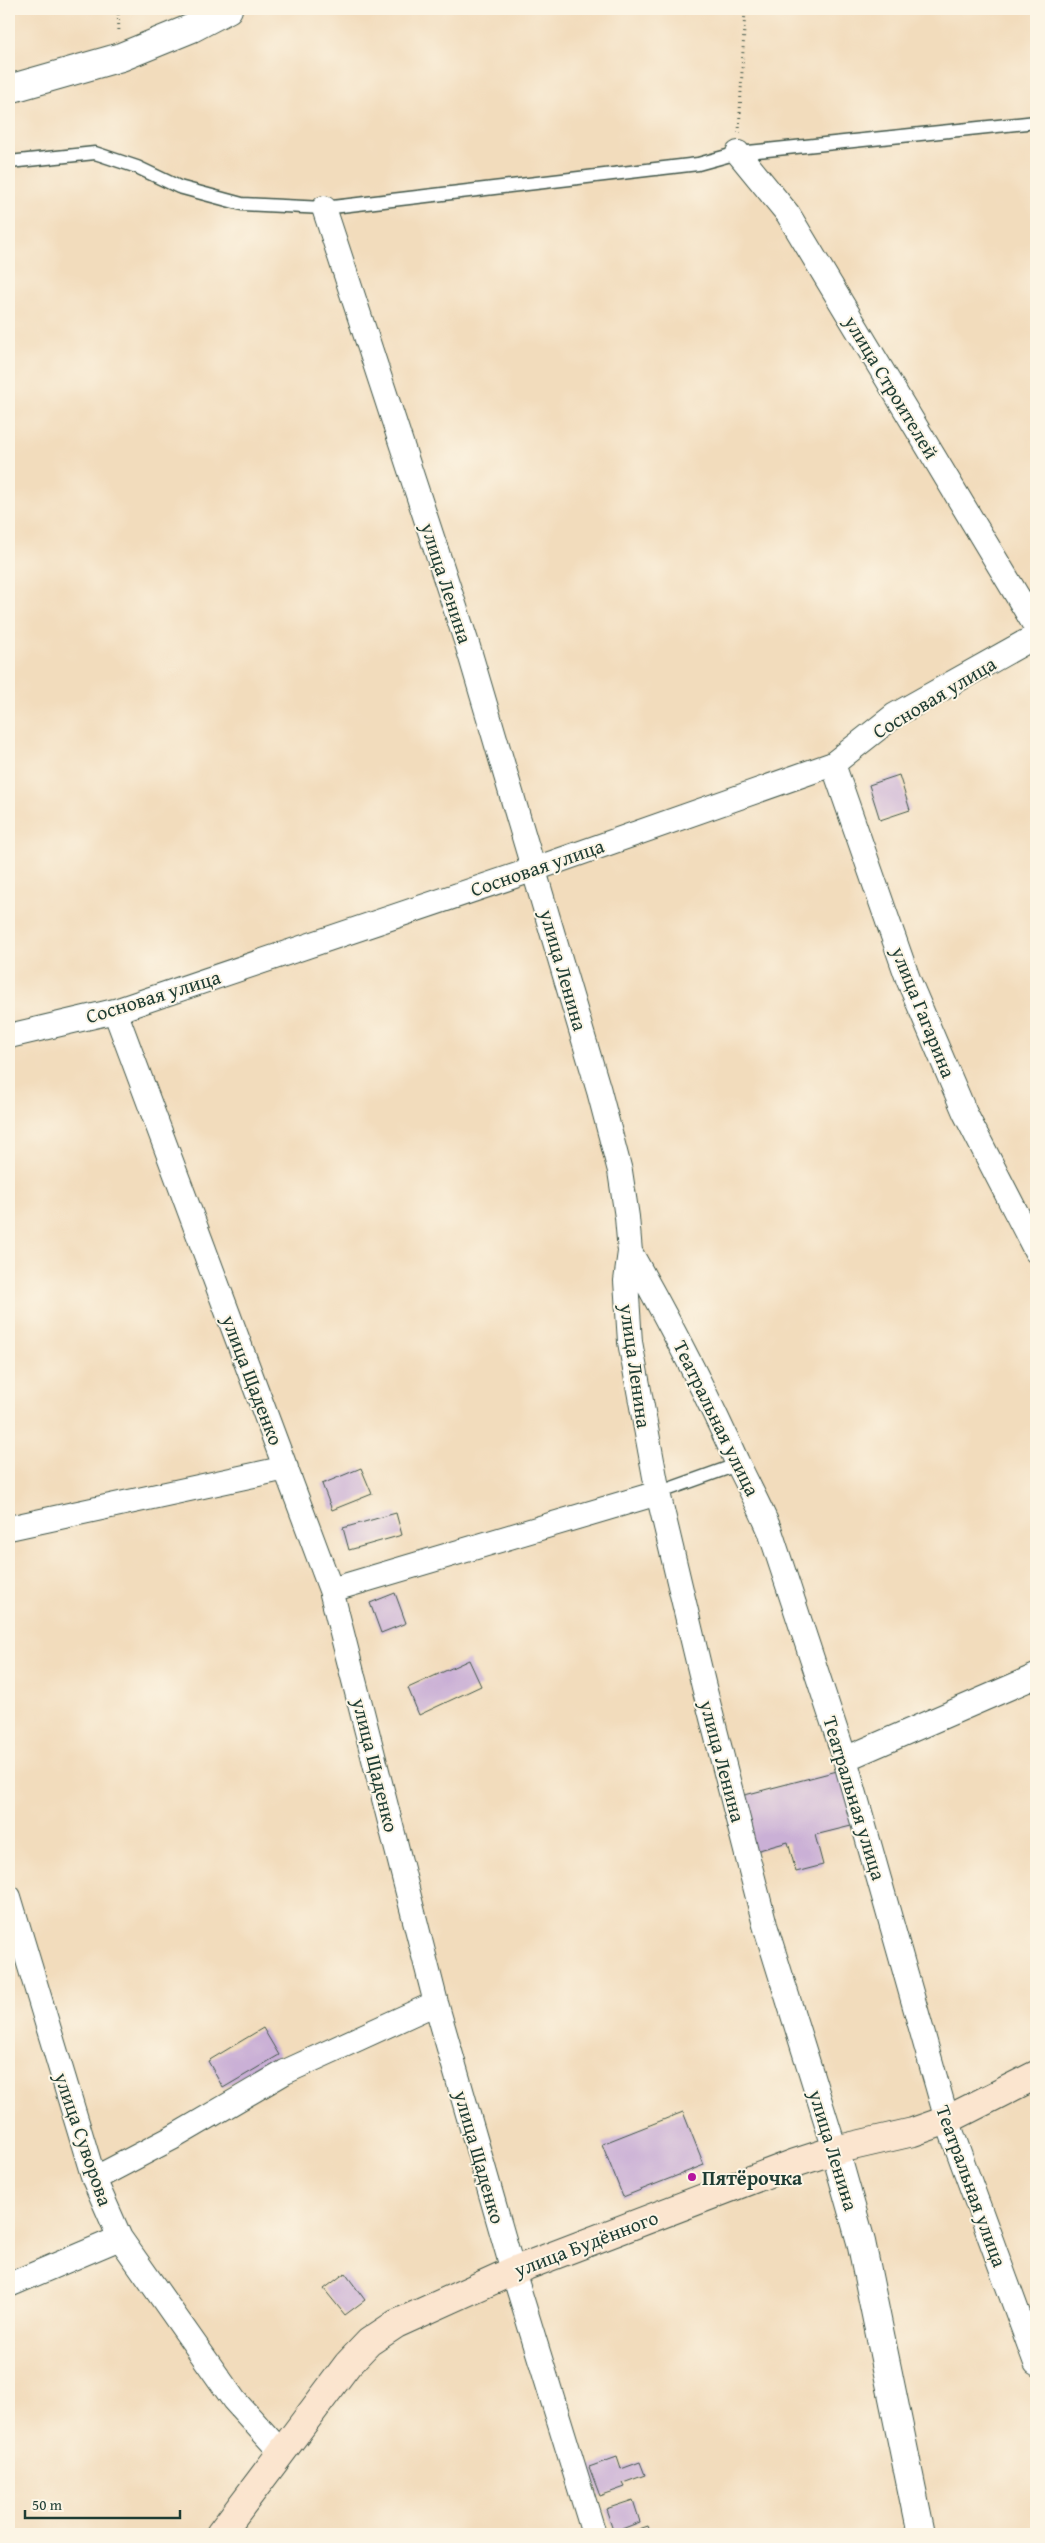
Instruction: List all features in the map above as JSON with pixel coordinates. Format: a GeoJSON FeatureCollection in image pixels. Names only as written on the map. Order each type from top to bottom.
{"type":"FeatureCollection","features":[{"type":"Feature","properties":{"kind":"main road","name":"улица Будённого"},"geometry":{"type":"LineString","coordinates":[[220,2534],[348,2364],[370,2342],[396,2324],[513,2271],[761,2175],[835,2150],[913,2132],[947,2120],[1036,2075]]}},
{"type":"Feature","properties":{"kind":"street"},"geometry":{"type":"LineString","coordinates":[[9,89],[121,57],[192,28],[228,9]]}},
{"type":"Feature","properties":{"kind":"street","name":"улица Строителей"},"geometry":{"type":"LineString","coordinates":[[738,153],[788,214],[1036,627]]}},
{"type":"Feature","properties":{"kind":"street","name":"улица Ленина"},"geometry":{"type":"LineString","coordinates":[[324,208],[468,647],[535,869],[620,1171],[630,1252],[626,1280],[630,1342],[658,1493],[704,1688],[765,1926],[835,2150],[861,2242],[921,2534]]}},
{"type":"Feature","properties":{"kind":"street","name":"Сосновая улица"},"geometry":{"type":"LineString","coordinates":[[9,1036],[115,1011],[535,869],[833,764],[895,715],[1036,636]]}},
{"type":"Feature","properties":{"kind":"street","name":"улица Гагарина"},"geometry":{"type":"LineString","coordinates":[[833,764],[916,996],[965,1113],[1036,1251]]}},
{"type":"Feature","properties":{"kind":"street","name":"улица Щаденко"},"geometry":{"type":"LineString","coordinates":[[115,1011],[331,1590],[436,2003],[513,2271],[594,2534]]}},
{"type":"Feature","properties":{"kind":"street","name":"Театральная улица"},"geometry":{"type":"LineString","coordinates":[[630,1252],[687,1354],[755,1495],[770,1531],[845,1759],[947,2120],[1036,2363]]}},
{"type":"Feature","properties":{"kind":"street"},"geometry":{"type":"LineString","coordinates":[[9,1528],[286,1468]]}},
{"type":"Feature","properties":{"kind":"street"},"geometry":{"type":"LineString","coordinates":[[331,1590],[658,1493]]}},
{"type":"Feature","properties":{"kind":"street"},"geometry":{"type":"LineString","coordinates":[[845,1759],[1036,1676]]}},
{"type":"Feature","properties":{"kind":"street","name":"улица Суворова"},"geometry":{"type":"LineString","coordinates":[[9,1897],[94,2179],[120,2238],[234,2400],[280,2452]]}},
{"type":"Feature","properties":{"kind":"street"},"geometry":{"type":"LineString","coordinates":[[94,2179],[172,2138],[285,2072],[436,2003]]}},
{"type":"Feature","properties":{"kind":"street"},"geometry":{"type":"LineString","coordinates":[[9,2285],[120,2238]]}},
{"type":"Feature","properties":{"kind":"lane"},"geometry":{"type":"LineString","coordinates":[[9,162],[95,153],[137,167],[179,187],[242,204],[324,208],[698,164],[738,153],[1036,122]]}},
{"type":"Feature","properties":{"kind":"lane"},"geometry":{"type":"LineString","coordinates":[[658,1493],[739,1464]]}},
{"type":"Feature","properties":{"kind":"path"},"geometry":{"type":"LineString","coordinates":[[738,153],[745,9]]}},
{"type":"Feature","properties":{"kind":"building"},"geometry":{"type":"Polygon","coordinates":[[[899,775],[910,810],[880,820],[869,785],[899,775]]]}},
{"type":"Feature","properties":{"kind":"building"},"geometry":{"type":"Polygon","coordinates":[[[361,1468],[372,1494],[332,1510],[322,1484],[361,1468]]]}},
{"type":"Feature","properties":{"kind":"building"},"geometry":{"type":"Polygon","coordinates":[[[396,1513],[402,1535],[349,1550],[343,1528],[396,1513]]]}},
{"type":"Feature","properties":{"kind":"building"},"geometry":{"type":"Polygon","coordinates":[[[395,1593],[406,1623],[381,1633],[370,1603],[395,1593]]]}},
{"type":"Feature","properties":{"kind":"building"},"geometry":{"type":"Polygon","coordinates":[[[469,1660],[481,1686],[419,1715],[408,1688],[469,1660]]]}},
{"type":"Feature","properties":{"kind":"building"},"geometry":{"type":"Polygon","coordinates":[[[841,1770],[855,1825],[815,1835],[823,1865],[796,1872],[788,1842],[752,1852],[737,1797],[841,1770]]]}},
{"type":"Feature","properties":{"kind":"building"},"geometry":{"type":"Polygon","coordinates":[[[263,2028],[279,2055],[223,2088],[208,2061],[263,2028]]]}},
{"type":"Feature","properties":{"kind":"building"},"geometry":{"type":"Polygon","coordinates":[[[683,2112],[704,2165],[623,2197],[602,2144],[683,2112]]]}},
{"type":"Feature","properties":{"kind":"building"},"geometry":{"type":"Polygon","coordinates":[[[345,2273],[365,2300],[345,2315],[324,2289],[345,2273]]]}},
{"type":"Feature","properties":{"kind":"building"},"geometry":{"type":"Polygon","coordinates":[[[617,2457],[621,2469],[640,2462],[645,2475],[623,2483],[625,2487],[600,2496],[589,2467],[617,2457]]]}},
{"type":"Feature","properties":{"kind":"building"},"geometry":{"type":"Polygon","coordinates":[[[633,2500],[640,2522],[614,2532],[606,2509],[633,2500]]]}},
{"type":"Feature","properties":{"kind":"building"},"geometry":{"type":"Polygon","coordinates":[[[648,2526],[651,2534],[625,2534],[648,2526]]]}},
{"type":"Feature","properties":{"kind":"place","name":"Пятёрочка"},"geometry":{"type":"Point","coordinates":[692,2177]}}]}
